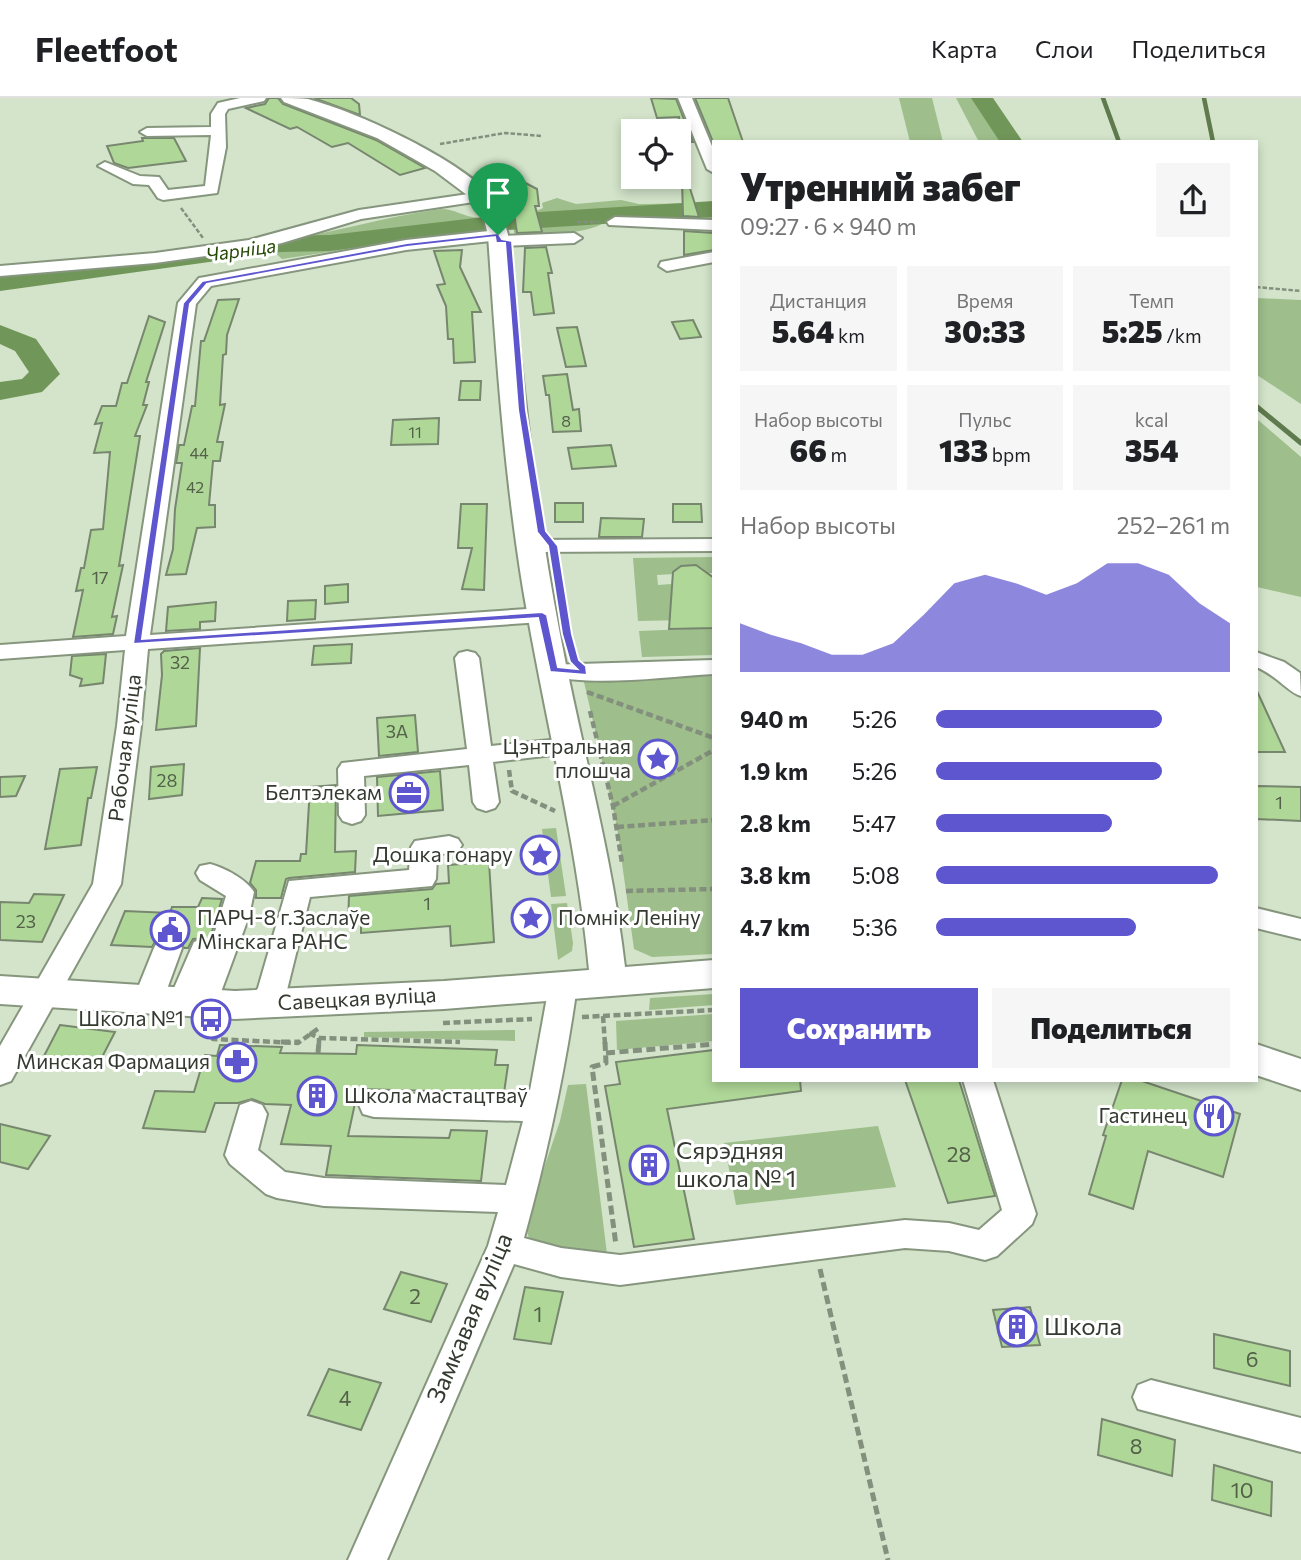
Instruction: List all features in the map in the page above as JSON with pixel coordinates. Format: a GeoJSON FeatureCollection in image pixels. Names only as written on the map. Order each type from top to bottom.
{"type":"FeatureCollection","features":[{"type":"Feature","properties":{"kind":"main road"},"geometry":{"type":"LineString","coordinates":[[290,98],[415,149],[482,197],[492,211],[498,238],[530,546],[542,615],[574,678],[570,746],[589,845],[606,1000]]}},
{"type":"Feature","properties":{"kind":"main road","name":"Савецкая вуліца"},"geometry":{"type":"LineString","coordinates":[[0,990],[176,1002],[263,1004],[567,1002],[606,1000],[712,974]]}},
{"type":"Feature","properties":{"kind":"main road"},"geometry":{"type":"LineString","coordinates":[[1258,1060],[1301,1075]]}},
{"type":"Feature","properties":{"kind":"street"},"geometry":{"type":"LineString","coordinates":[[105,166],[138,181],[154,180],[163,195],[212,190],[219,147],[218,114],[223,106],[259,98]]}},
{"type":"Feature","properties":{"kind":"street"},"geometry":{"type":"LineString","coordinates":[[685,98],[712,164]]}},
{"type":"Feature","properties":{"kind":"street"},"geometry":{"type":"LineString","coordinates":[[146,132],[218,131]]}},
{"type":"Feature","properties":{"kind":"street"},"geometry":{"type":"LineString","coordinates":[[0,271],[155,258],[212,250],[276,240],[359,215],[482,197]]}},
{"type":"Feature","properties":{"kind":"street"},"geometry":{"type":"LineString","coordinates":[[615,222],[712,225]]}},
{"type":"Feature","properties":{"kind":"street","name":"Рабочая вуліца"},"geometry":{"type":"LineString","coordinates":[[0,1073],[107,884],[129,726],[137,642],[187,303],[205,282],[407,245],[498,238],[574,238]]}},
{"type":"Feature","properties":{"kind":"street"},"geometry":{"type":"LineString","coordinates":[[667,266],[712,257]]}},
{"type":"Feature","properties":{"kind":"street"},"geometry":{"type":"LineString","coordinates":[[530,546],[712,545]]}},
{"type":"Feature","properties":{"kind":"street"},"geometry":{"type":"LineString","coordinates":[[0,652],[542,615]]}},
{"type":"Feature","properties":{"kind":"street"},"geometry":{"type":"LineString","coordinates":[[467,659],[486,802]]}},
{"type":"Feature","properties":{"kind":"street"},"geometry":{"type":"LineString","coordinates":[[1258,660],[1273,664],[1290,675],[1301,689]]}},
{"type":"Feature","properties":{"kind":"street"},"geometry":{"type":"LineString","coordinates":[[574,678],[712,667]]}},
{"type":"Feature","properties":{"kind":"street"},"geometry":{"type":"LineString","coordinates":[[352,814],[351,769],[570,746]]}},
{"type":"Feature","properties":{"kind":"street"},"geometry":{"type":"LineString","coordinates":[[263,1004],[272,990],[299,888],[422,879],[424,847],[449,845]]}},
{"type":"Feature","properties":{"kind":"street"},"geometry":{"type":"LineString","coordinates":[[176,1002],[235,916],[240,892],[210,873]]}},
{"type":"Feature","properties":{"kind":"street"},"geometry":{"type":"LineString","coordinates":[[1258,918],[1301,929]]}},
{"type":"Feature","properties":{"kind":"street"},"geometry":{"type":"LineString","coordinates":[[176,1002],[187,948]]}},
{"type":"Feature","properties":{"kind":"street","name":"Замкавая вуліца"},"geometry":{"type":"LineString","coordinates":[[367,1560],[505,1246],[567,1002]]}},
{"type":"Feature","properties":{"kind":"street"},"geometry":{"type":"LineString","coordinates":[[505,1246],[553,1262],[583,1268],[620,1270],[905,1234],[950,1237],[985,1246],[1020,1214],[979,1082]]}},
{"type":"Feature","properties":{"kind":"street"},"geometry":{"type":"LineString","coordinates":[[374,1105],[541,1109]]}},
{"type":"Feature","properties":{"kind":"street"},"geometry":{"type":"LineString","coordinates":[[251,1114],[241,1155],[277,1184],[324,1192],[516,1199]]}},
{"type":"Feature","properties":{"kind":"street"},"geometry":{"type":"LineString","coordinates":[[1151,1397],[1301,1436]]}},
{"type":"Feature","properties":{"kind":"path"},"geometry":{"type":"LineString","coordinates":[[439,145],[505,133],[542,136]]}},
{"type":"Feature","properties":{"kind":"path"},"geometry":{"type":"LineString","coordinates":[[172,194],[212,250]]}},
{"type":"Feature","properties":{"kind":"path"},"geometry":{"type":"LineString","coordinates":[[1258,287],[1301,291]]}},
{"type":"Feature","properties":{"kind":"path"},"geometry":{"type":"LineString","coordinates":[[574,678],[712,737]]}},
{"type":"Feature","properties":{"kind":"path"},"geometry":{"type":"LineString","coordinates":[[574,678],[613,806],[622,865]]}},
{"type":"Feature","properties":{"kind":"path"},"geometry":{"type":"LineString","coordinates":[[613,806],[712,751]]}},
{"type":"Feature","properties":{"kind":"path"},"geometry":{"type":"LineString","coordinates":[[508,761],[512,792],[559,813]]}},
{"type":"Feature","properties":{"kind":"path"},"geometry":{"type":"LineString","coordinates":[[617,827],[712,820]]}},
{"type":"Feature","properties":{"kind":"path"},"geometry":{"type":"LineString","coordinates":[[624,878],[628,902]]}},
{"type":"Feature","properties":{"kind":"path"},"geometry":{"type":"LineString","coordinates":[[626,891],[712,889]]}},
{"type":"Feature","properties":{"kind":"path"},"geometry":{"type":"LineString","coordinates":[[606,1000],[606,1063],[592,1067],[620,1270]]}},
{"type":"Feature","properties":{"kind":"path"},"geometry":{"type":"LineString","coordinates":[[567,1002],[606,1000],[712,1010]]}},
{"type":"Feature","properties":{"kind":"path"},"geometry":{"type":"LineString","coordinates":[[309,1033],[318,1038],[460,1042]]}},
{"type":"Feature","properties":{"kind":"path"},"geometry":{"type":"LineString","coordinates":[[318,1038],[318,1053]]}},
{"type":"Feature","properties":{"kind":"path"},"geometry":{"type":"LineString","coordinates":[[606,1053],[712,1044]]}},
{"type":"Feature","properties":{"kind":"path"},"geometry":{"type":"LineString","coordinates":[[814,1244],[888,1560]]}},
{"type":"Feature","properties":{"kind":"green space"},"geometry":{"type":"Polygon","coordinates":[[[899,98],[932,98],[942,140],[910,140],[899,98]]]}},
{"type":"Feature","properties":{"kind":"green space"},"geometry":{"type":"Polygon","coordinates":[[[956,98],[975,98],[1002,140],[978,140],[956,98]]]}},
{"type":"Feature","properties":{"kind":"green space"},"geometry":{"type":"Polygon","coordinates":[[[557,198],[576,204],[621,200],[639,204],[712,203],[712,219],[640,221],[636,217],[607,220],[600,225],[578,231],[515,237],[511,215],[530,214],[543,208],[542,203],[557,198]]]}},
{"type":"Feature","properties":{"kind":"green space"},"geometry":{"type":"Polygon","coordinates":[[[441,209],[479,218],[482,229],[282,259],[266,244],[397,217],[441,209]]]}},
{"type":"Feature","properties":{"kind":"green space"},"geometry":{"type":"Polygon","coordinates":[[[1258,298],[1301,300],[1301,404],[1258,376],[1258,298]]]}},
{"type":"Feature","properties":{"kind":"green space"},"geometry":{"type":"Polygon","coordinates":[[[1258,420],[1301,457],[1301,597],[1258,587],[1258,420]]]}},
{"type":"Feature","properties":{"kind":"green space"},"geometry":{"type":"Polygon","coordinates":[[[712,557],[712,573],[706,573],[698,566],[688,565],[681,566],[674,574],[657,575],[658,585],[671,584],[671,604],[688,620],[638,621],[633,558],[712,557]]]}},
{"type":"Feature","properties":{"kind":"green space"},"geometry":{"type":"Polygon","coordinates":[[[712,628],[712,655],[642,657],[639,631],[712,628]]]}},
{"type":"Feature","properties":{"kind":"green space","name":"Цэнтральная плошча"},"geometry":{"type":"Polygon","coordinates":[[[712,676],[712,954],[652,957],[634,949],[617,827],[584,682],[712,676]]]}},
{"type":"Feature","properties":{"kind":"green space"},"geometry":{"type":"Polygon","coordinates":[[[556,828],[566,896],[551,897],[542,829],[556,828]]]}},
{"type":"Feature","properties":{"kind":"green space"},"geometry":{"type":"Polygon","coordinates":[[[567,903],[572,951],[558,960],[551,904],[567,903]]]}},
{"type":"Feature","properties":{"kind":"green space"},"geometry":{"type":"Polygon","coordinates":[[[712,994],[712,1005],[649,1010],[650,998],[712,994]]]}},
{"type":"Feature","properties":{"kind":"green space"},"geometry":{"type":"Polygon","coordinates":[[[712,1014],[712,1041],[617,1050],[616,1021],[712,1014]]]}},
{"type":"Feature","properties":{"kind":"green space"},"geometry":{"type":"Polygon","coordinates":[[[515,1030],[515,1041],[364,1037],[364,1032],[515,1030]]]}},
{"type":"Feature","properties":{"kind":"green space"},"geometry":{"type":"Polygon","coordinates":[[[586,1084],[608,1262],[531,1246],[525,1224],[560,1121],[568,1085],[586,1084]]]}},
{"type":"Feature","properties":{"kind":"green space"},"geometry":{"type":"Polygon","coordinates":[[[878,1126],[896,1187],[736,1205],[724,1143],[878,1126]]]}},
{"type":"Feature","properties":{"kind":"building"},"geometry":{"type":"Polygon","coordinates":[[[269,98],[278,98],[283,104],[376,140],[425,168],[400,175],[348,143],[332,147],[297,127],[290,129],[246,108],[265,104],[269,98]]]}},
{"type":"Feature","properties":{"kind":"building"},"geometry":{"type":"Polygon","coordinates":[[[314,98],[351,98],[359,104],[360,115],[314,98]]]}},
{"type":"Feature","properties":{"kind":"building"},"geometry":{"type":"Polygon","coordinates":[[[651,98],[676,99],[684,119],[679,117],[657,118],[651,98]]]}},
{"type":"Feature","properties":{"kind":"building"},"geometry":{"type":"Polygon","coordinates":[[[695,98],[728,98],[742,140],[712,140],[695,98]]]}},
{"type":"Feature","properties":{"kind":"building"},"geometry":{"type":"Polygon","coordinates":[[[142,138],[174,138],[186,161],[128,168],[114,163],[107,146],[143,141],[142,138]]]}},
{"type":"Feature","properties":{"kind":"building"},"geometry":{"type":"Polygon","coordinates":[[[508,174],[537,189],[539,206],[535,206],[542,232],[517,233],[508,174]]]}},
{"type":"Feature","properties":{"kind":"building"},"geometry":{"type":"Polygon","coordinates":[[[682,189],[690,189],[699,217],[683,216],[682,189]]]}},
{"type":"Feature","properties":{"kind":"building"},"geometry":{"type":"Polygon","coordinates":[[[684,231],[712,233],[712,250],[684,255],[684,231]]]}},
{"type":"Feature","properties":{"kind":"building"},"geometry":{"type":"Polygon","coordinates":[[[546,247],[552,273],[548,273],[554,313],[534,315],[531,292],[523,292],[525,248],[546,247]]]}},
{"type":"Feature","properties":{"kind":"building"},"geometry":{"type":"Polygon","coordinates":[[[462,250],[460,267],[481,312],[472,312],[475,362],[454,363],[453,339],[448,339],[446,306],[437,285],[445,284],[434,251],[462,250]]]}},
{"type":"Feature","properties":{"kind":"building"},"geometry":{"type":"Polygon","coordinates":[[[239,299],[227,335],[226,354],[223,355],[220,405],[225,404],[217,442],[223,442],[220,461],[213,461],[209,505],[215,505],[215,527],[197,528],[186,574],[166,575],[173,549],[175,509],[182,463],[176,463],[179,445],[184,445],[192,406],[195,406],[201,341],[204,341],[218,300],[239,299]]]}},
{"type":"Feature","properties":{"kind":"building"},"geometry":{"type":"Polygon","coordinates":[[[149,316],[165,322],[146,382],[149,382],[143,405],[147,405],[135,436],[140,436],[119,566],[123,565],[112,617],[117,616],[113,634],[73,637],[83,590],[76,591],[81,568],[84,568],[91,530],[103,529],[110,452],[94,453],[102,423],[95,424],[102,406],[116,406],[122,383],[127,383],[149,316]]]}},
{"type":"Feature","properties":{"kind":"building"},"geometry":{"type":"Polygon","coordinates":[[[693,320],[701,337],[680,339],[672,322],[693,320]]]}},
{"type":"Feature","properties":{"kind":"building"},"geometry":{"type":"Polygon","coordinates":[[[577,327],[586,366],[566,367],[557,328],[577,327]]]}},
{"type":"Feature","properties":{"kind":"building"},"geometry":{"type":"Polygon","coordinates":[[[567,374],[573,410],[579,409],[581,431],[553,432],[549,395],[546,395],[543,376],[567,374]]]}},
{"type":"Feature","properties":{"kind":"building"},"geometry":{"type":"Polygon","coordinates":[[[461,381],[481,381],[480,400],[459,400],[461,381]]]}},
{"type":"Feature","properties":{"kind":"building"},"geometry":{"type":"Polygon","coordinates":[[[439,418],[438,444],[391,445],[393,420],[439,418]]]}},
{"type":"Feature","properties":{"kind":"building"},"geometry":{"type":"Polygon","coordinates":[[[611,445],[616,466],[572,469],[568,448],[611,445]]]}},
{"type":"Feature","properties":{"kind":"building"},"geometry":{"type":"Polygon","coordinates":[[[555,503],[583,503],[583,522],[555,522],[555,503]]]}},
{"type":"Feature","properties":{"kind":"building"},"geometry":{"type":"Polygon","coordinates":[[[461,504],[487,504],[484,590],[462,589],[472,548],[458,548],[461,504]]]}},
{"type":"Feature","properties":{"kind":"building"},"geometry":{"type":"Polygon","coordinates":[[[673,504],[701,504],[702,522],[673,522],[673,504]]]}},
{"type":"Feature","properties":{"kind":"building"},"geometry":{"type":"Polygon","coordinates":[[[601,518],[644,519],[642,537],[599,537],[601,518]]]}},
{"type":"Feature","properties":{"kind":"building"},"geometry":{"type":"Polygon","coordinates":[[[696,565],[712,577],[712,628],[669,629],[673,572],[681,566],[696,565]]]}},
{"type":"Feature","properties":{"kind":"building"},"geometry":{"type":"Polygon","coordinates":[[[348,584],[348,602],[325,604],[325,586],[348,584]]]}},
{"type":"Feature","properties":{"kind":"building"},"geometry":{"type":"Polygon","coordinates":[[[316,600],[315,619],[287,621],[288,601],[316,600]]]}},
{"type":"Feature","properties":{"kind":"building"},"geometry":{"type":"Polygon","coordinates":[[[216,602],[215,621],[200,622],[200,629],[166,631],[168,607],[216,602]]]}},
{"type":"Feature","properties":{"kind":"building"},"geometry":{"type":"Polygon","coordinates":[[[352,644],[351,663],[312,665],[314,646],[352,644]]]}},
{"type":"Feature","properties":{"kind":"building"},"geometry":{"type":"Polygon","coordinates":[[[200,648],[196,726],[156,730],[162,675],[161,654],[164,651],[200,648]]]}},
{"type":"Feature","properties":{"kind":"building"},"geometry":{"type":"Polygon","coordinates":[[[106,654],[103,683],[80,686],[82,679],[70,675],[72,656],[106,654]]]}},
{"type":"Feature","properties":{"kind":"building"},"geometry":{"type":"Polygon","coordinates":[[[1258,693],[1285,752],[1258,752],[1258,693]]]}},
{"type":"Feature","properties":{"kind":"building"},"geometry":{"type":"Polygon","coordinates":[[[415,715],[418,752],[379,756],[377,718],[415,715]]]}},
{"type":"Feature","properties":{"kind":"building"},"geometry":{"type":"Polygon","coordinates":[[[184,764],[182,795],[149,799],[151,767],[184,764]]]}},
{"type":"Feature","properties":{"kind":"building"},"geometry":{"type":"Polygon","coordinates":[[[97,767],[91,798],[88,798],[81,845],[45,849],[60,769],[97,767]]]}},
{"type":"Feature","properties":{"kind":"building","name":"Белтэлекам"},"geometry":{"type":"Polygon","coordinates":[[[440,771],[443,810],[378,816],[377,777],[440,771]]]}},
{"type":"Feature","properties":{"kind":"building"},"geometry":{"type":"Polygon","coordinates":[[[25,776],[16,796],[0,797],[0,777],[25,776]]]}},
{"type":"Feature","properties":{"kind":"building"},"geometry":{"type":"Polygon","coordinates":[[[336,785],[335,852],[356,851],[355,872],[289,878],[286,879],[281,898],[256,898],[256,890],[250,883],[256,861],[300,861],[301,854],[306,854],[310,787],[336,785]]]}},
{"type":"Feature","properties":{"kind":"building"},"geometry":{"type":"Polygon","coordinates":[[[1258,786],[1301,787],[1301,821],[1258,819],[1258,786]]]}},
{"type":"Feature","properties":{"kind":"building"},"geometry":{"type":"Polygon","coordinates":[[[489,862],[494,942],[451,946],[450,926],[361,933],[361,921],[348,922],[349,896],[432,889],[436,884],[449,883],[448,865],[489,862]]]}},
{"type":"Feature","properties":{"kind":"building"},"geometry":{"type":"Polygon","coordinates":[[[34,894],[64,895],[42,942],[0,940],[0,902],[29,903],[34,894]]]}},
{"type":"Feature","properties":{"kind":"building","name":"ПАРЧ-8 г.Заслаўе Мінскага РАНС"},"geometry":{"type":"Polygon","coordinates":[[[202,898],[222,899],[210,938],[193,939],[188,948],[184,948],[179,938],[169,935],[157,938],[152,947],[111,945],[125,911],[170,913],[172,907],[198,907],[202,898]]]}},
{"type":"Feature","properties":{"kind":"building"},"geometry":{"type":"Polygon","coordinates":[[[60,1025],[115,1032],[99,1063],[44,1056],[60,1025]]]}},
{"type":"Feature","properties":{"kind":"building"},"geometry":{"type":"Polygon","coordinates":[[[220,1045],[282,1047],[280,1053],[356,1054],[357,1045],[497,1050],[495,1065],[508,1065],[504,1093],[358,1089],[348,1136],[449,1138],[451,1130],[487,1131],[481,1181],[326,1175],[331,1146],[281,1144],[291,1105],[265,1104],[252,1099],[238,1103],[215,1103],[205,1132],[143,1128],[155,1091],[194,1092],[205,1055],[217,1056],[220,1045]]]}},
{"type":"Feature","properties":{"kind":"building","name":"Сярэдняя школа № 1"},"geometry":{"type":"Polygon","coordinates":[[[712,1050],[712,1082],[800,1082],[801,1091],[667,1109],[694,1239],[634,1247],[605,1086],[620,1084],[616,1062],[712,1050]]]}},
{"type":"Feature","properties":{"kind":"building"},"geometry":{"type":"Polygon","coordinates":[[[906,1082],[960,1082],[995,1196],[948,1203],[906,1082]]]}},
{"type":"Feature","properties":{"kind":"building"},"geometry":{"type":"Polygon","coordinates":[[[1121,1082],[1145,1082],[1240,1114],[1223,1177],[1148,1151],[1133,1209],[1089,1194],[1106,1136],[1103,1135],[1121,1082]]]}},
{"type":"Feature","properties":{"kind":"building"},"geometry":{"type":"Polygon","coordinates":[[[0,1124],[50,1136],[28,1169],[0,1162],[0,1124]]]}},
{"type":"Feature","properties":{"kind":"building"},"geometry":{"type":"Polygon","coordinates":[[[401,1272],[447,1284],[431,1322],[384,1309],[401,1272]]]}},
{"type":"Feature","properties":{"kind":"building"},"geometry":{"type":"Polygon","coordinates":[[[525,1287],[563,1292],[551,1344],[514,1339],[525,1287]]]}},
{"type":"Feature","properties":{"kind":"building","name":"Школа"},"geometry":{"type":"Polygon","coordinates":[[[1030,1307],[1040,1345],[1002,1347],[993,1310],[1030,1307]]]}},
{"type":"Feature","properties":{"kind":"building"},"geometry":{"type":"Polygon","coordinates":[[[1214,1334],[1290,1351],[1290,1386],[1214,1368],[1214,1334]]]}},
{"type":"Feature","properties":{"kind":"building"},"geometry":{"type":"Polygon","coordinates":[[[329,1369],[381,1383],[361,1430],[308,1415],[329,1369]]]}},
{"type":"Feature","properties":{"kind":"building"},"geometry":{"type":"Polygon","coordinates":[[[1102,1419],[1175,1440],[1172,1476],[1098,1455],[1102,1419]]]}},
{"type":"Feature","properties":{"kind":"building"},"geometry":{"type":"Polygon","coordinates":[[[1214,1465],[1272,1482],[1271,1516],[1212,1500],[1214,1465]]]}},
{"type":"Feature","properties":{"kind":"waterway","name":"Чарніца"},"geometry":{"type":"LineString","coordinates":[[982,98],[1011,140]]}},
{"type":"Feature","properties":{"kind":"waterway"},"geometry":{"type":"LineString","coordinates":[[1103,98],[1118,140]]}},
{"type":"Feature","properties":{"kind":"waterway"},"geometry":{"type":"LineString","coordinates":[[1204,98],[1213,140]]}},
{"type":"Feature","properties":{"kind":"waterway","name":"Чарніца"},"geometry":{"type":"LineString","coordinates":[[508,222],[712,209]]}},
{"type":"Feature","properties":{"kind":"waterway","name":"Чарніца"},"geometry":{"type":"LineString","coordinates":[[0,283],[281,244],[330,243],[484,225]]}},
{"type":"Feature","properties":{"kind":"waterway","name":"Чарніца"},"geometry":{"type":"LineString","coordinates":[[0,334],[26,345],[45,374],[31,386],[0,391]]}},
{"type":"Feature","properties":{"kind":"waterway"},"geometry":{"type":"LineString","coordinates":[[1258,408],[1301,443]]}},
{"type":"Feature","properties":{"kind":"place","name":"Цэнтральная плошча"},"geometry":{"type":"Point","coordinates":[658,759]}},
{"type":"Feature","properties":{"kind":"place","name":"Белтэлекам"},"geometry":{"type":"Point","coordinates":[409,793]}},
{"type":"Feature","properties":{"kind":"place","name":"Дошка гонару"},"geometry":{"type":"Point","coordinates":[540,855]}},
{"type":"Feature","properties":{"kind":"place","name":"Помнік Леніну"},"geometry":{"type":"Point","coordinates":[531,918]}},
{"type":"Feature","properties":{"kind":"place","name":"ПАРЧ-8 г.Заслаўе Мінскага РАНС"},"geometry":{"type":"Point","coordinates":[170,930]}},
{"type":"Feature","properties":{"kind":"place","name":"Школа №1"},"geometry":{"type":"Point","coordinates":[211,1019]}},
{"type":"Feature","properties":{"kind":"place","name":"Минская Фармация"},"geometry":{"type":"Point","coordinates":[237,1062]}},
{"type":"Feature","properties":{"kind":"place","name":"Школа мастацтваў"},"geometry":{"type":"Point","coordinates":[317,1096]}},
{"type":"Feature","properties":{"kind":"place","name":"Гастинец"},"geometry":{"type":"Point","coordinates":[1214,1116]}},
{"type":"Feature","properties":{"kind":"place","name":"Сярэдняя школа № 1"},"geometry":{"type":"Point","coordinates":[649,1165]}},
{"type":"Feature","properties":{"kind":"place","name":"Школа"},"geometry":{"type":"Point","coordinates":[1017,1327]}},
{"type":"Feature","properties":{"kind":"route"},"geometry":{"type":"LineString","coordinates":[[498,235],[499,241],[508,241],[522,410],[541,532],[553,546],[567,634],[575,662],[581,666],[583,673],[554,670],[542,615],[137,642],[187,303],[205,282],[407,245],[498,235]]}}]}
